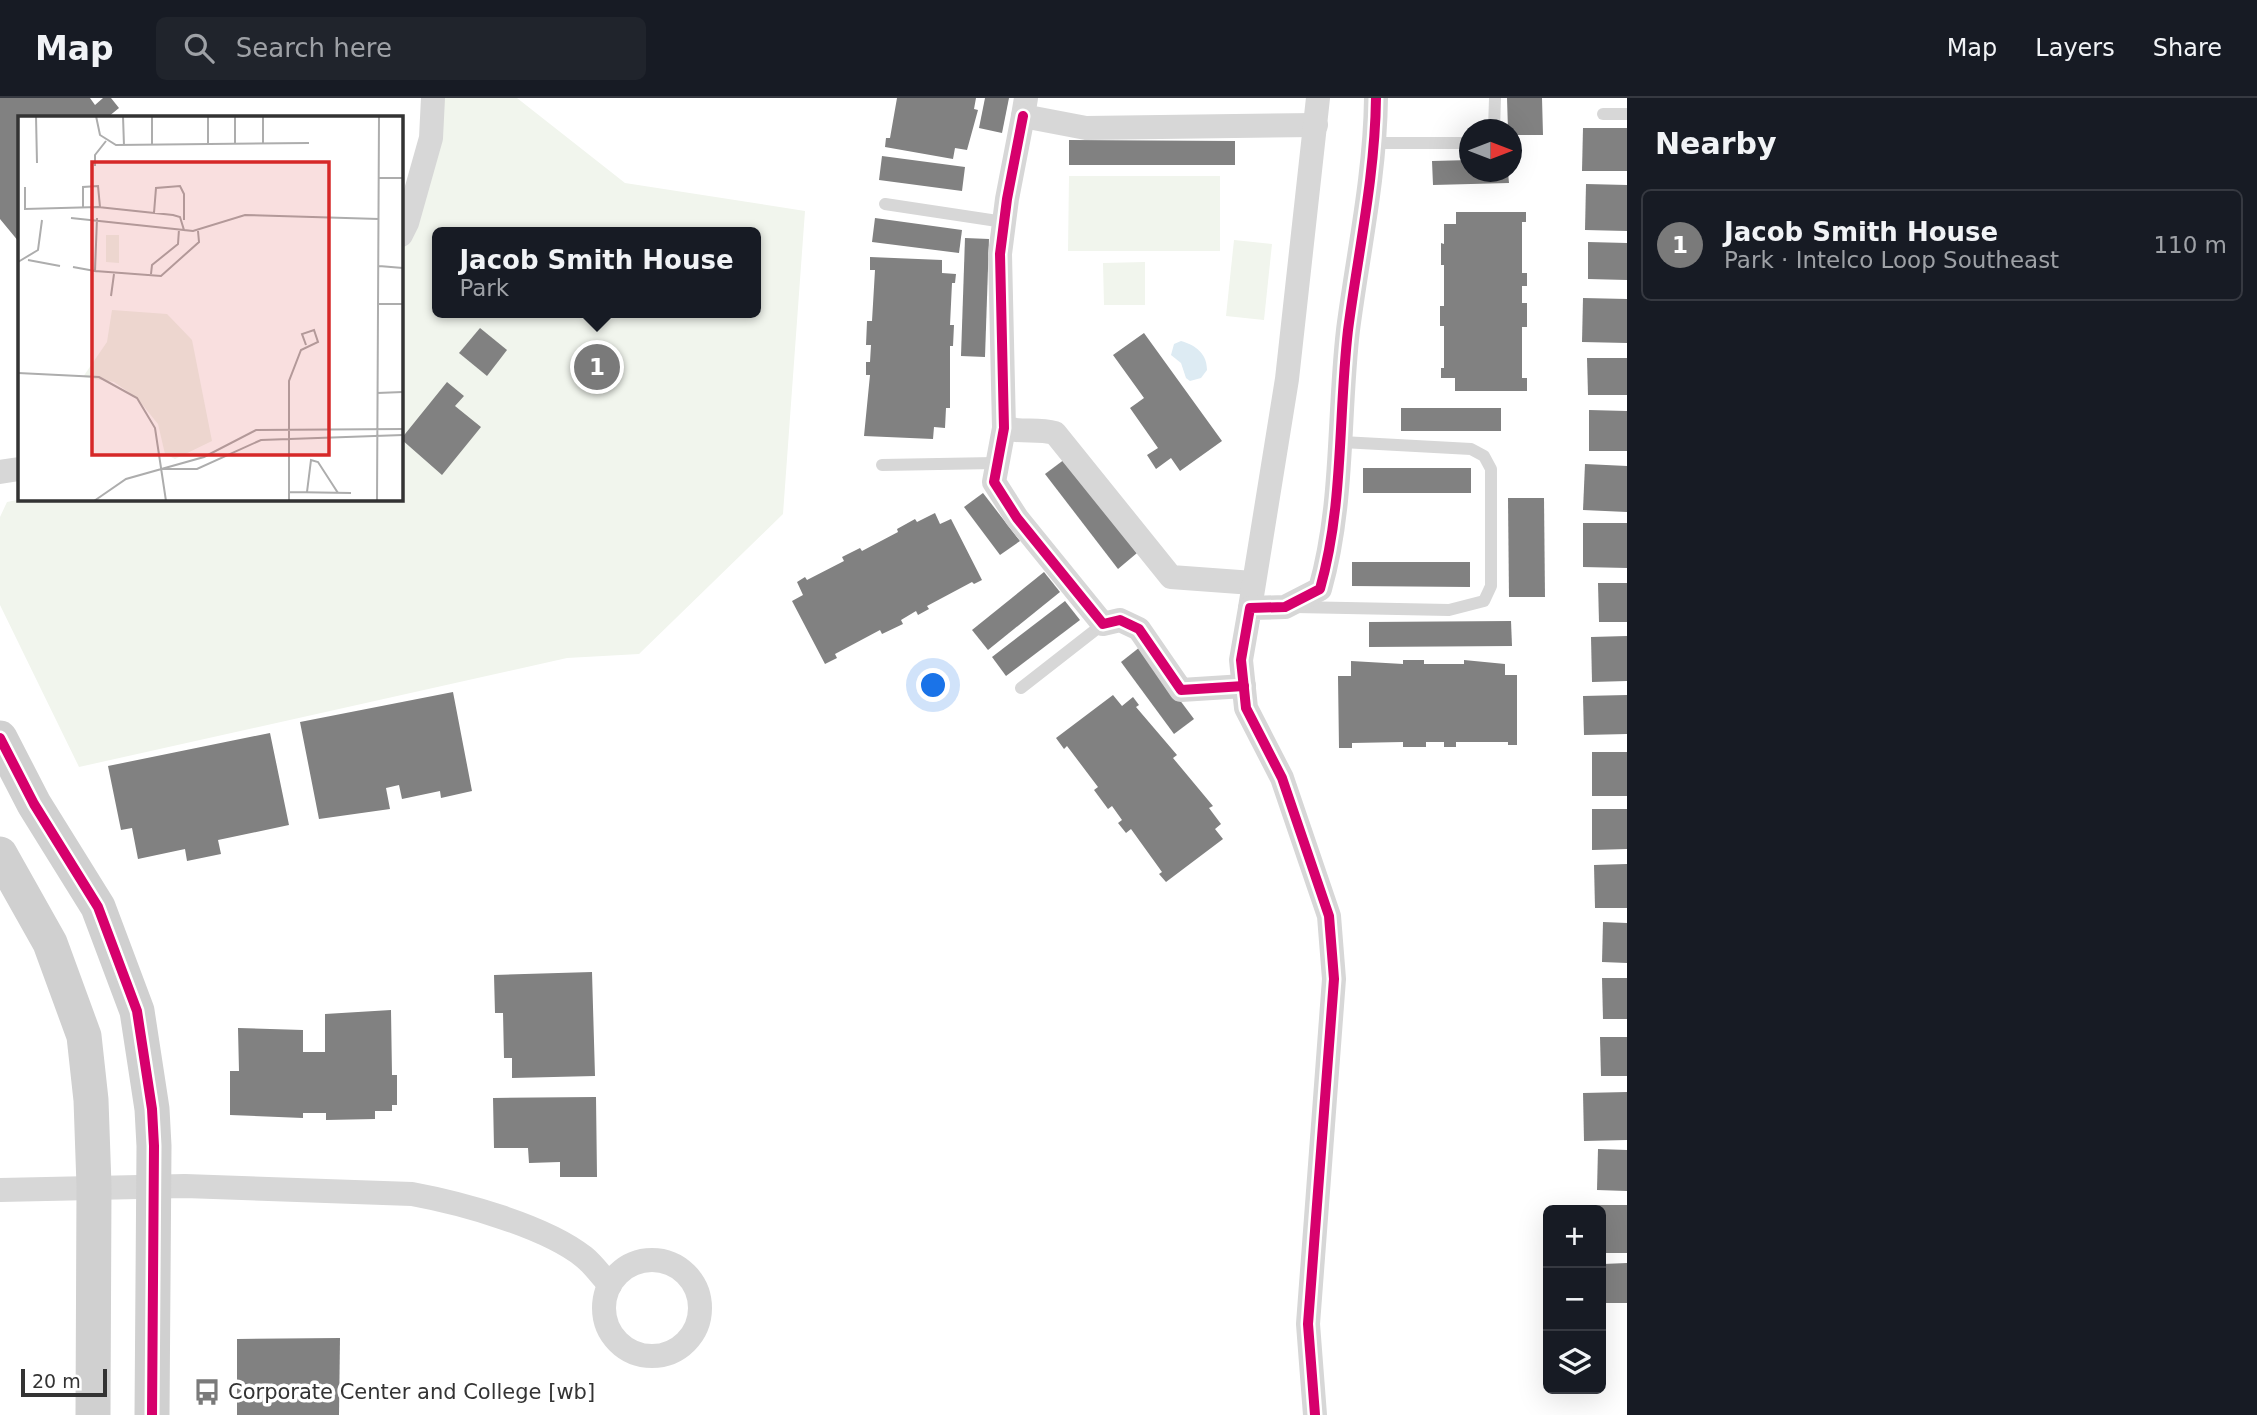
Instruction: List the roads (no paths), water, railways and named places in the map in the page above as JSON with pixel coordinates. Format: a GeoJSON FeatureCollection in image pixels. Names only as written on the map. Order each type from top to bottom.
{"type":"FeatureCollection","features":[{"type":"Feature","properties":{"kind":"street"},"geometry":{"type":"LineString","coordinates":[[402,233],[431,138],[433,98]]}},
{"type":"Feature","properties":{"kind":"street"},"geometry":{"type":"LineString","coordinates":[[1315,1415],[1308,1324],[1334,979],[1329,916],[1283,778],[1246,708],[1241,660],[1287,379],[1318,98]]}},
{"type":"Feature","properties":{"kind":"street"},"geometry":{"type":"LineString","coordinates":[[1004,428],[1024,433],[1042,429],[1055,433],[1171,577],[1252,596],[1285,607],[1320,589],[1332,546],[1342,442],[1348,332],[1375,143],[1376,98]]}},
{"type":"Feature","properties":{"kind":"street"},"geometry":{"type":"LineString","coordinates":[[1244,686],[1181,690],[1139,629],[1120,620],[1103,624],[1001,497],[994,482],[995,463],[1002,447],[1004,428],[999,297],[1004,222],[1024,107],[1086,128],[1316,125]]}},
{"type":"Feature","properties":{"kind":"street"},"geometry":{"type":"LineString","coordinates":[[0,472],[18,469]]}},
{"type":"Feature","properties":{"kind":"street"},"geometry":{"type":"LineString","coordinates":[[0,738],[34,804],[98,907],[137,1011],[152,1109],[155,1186],[152,1415]]}},
{"type":"Feature","properties":{"kind":"street"},"geometry":{"type":"LineString","coordinates":[[0,854],[50,943],[84,1036],[91,1100],[94,1186],[93,1415]]}},
{"type":"Feature","properties":{"kind":"street"},"geometry":{"type":"LineString","coordinates":[[0,1189],[155,1186],[359,1190],[448,1200],[528,1226],[584,1257],[610,1285]]}},
{"type":"Feature","properties":{"kind":"lane"},"geometry":{"type":"LineString","coordinates":[[1494,98],[1494,119]]}},
{"type":"Feature","properties":{"kind":"lane"},"geometry":{"type":"LineString","coordinates":[[1603,114],[1627,114]]}},
{"type":"Feature","properties":{"kind":"lane"},"geometry":{"type":"LineString","coordinates":[[1375,143],[1459,143]]}},
{"type":"Feature","properties":{"kind":"lane"},"geometry":{"type":"LineString","coordinates":[[886,204],[1004,222]]}},
{"type":"Feature","properties":{"kind":"lane"},"geometry":{"type":"LineString","coordinates":[[1285,607],[1449,610],[1484,601],[1491,586],[1491,470],[1484,456],[1471,449],[1342,442]]}},
{"type":"Feature","properties":{"kind":"lane"},"geometry":{"type":"LineString","coordinates":[[882,465],[995,463]]}},
{"type":"Feature","properties":{"kind":"lane"},"geometry":{"type":"LineString","coordinates":[[1021,688],[1103,624]]}},
{"type":"Feature","properties":{"kind":"place","name":"Jacob Smith House"},"geometry":{"type":"Point","coordinates":[597,367]}},
{"type":"Feature","properties":{"kind":"place","name":"Corporate Center and College [wb]"},"geometry":{"type":"Point","coordinates":[207,1392]}}]}
